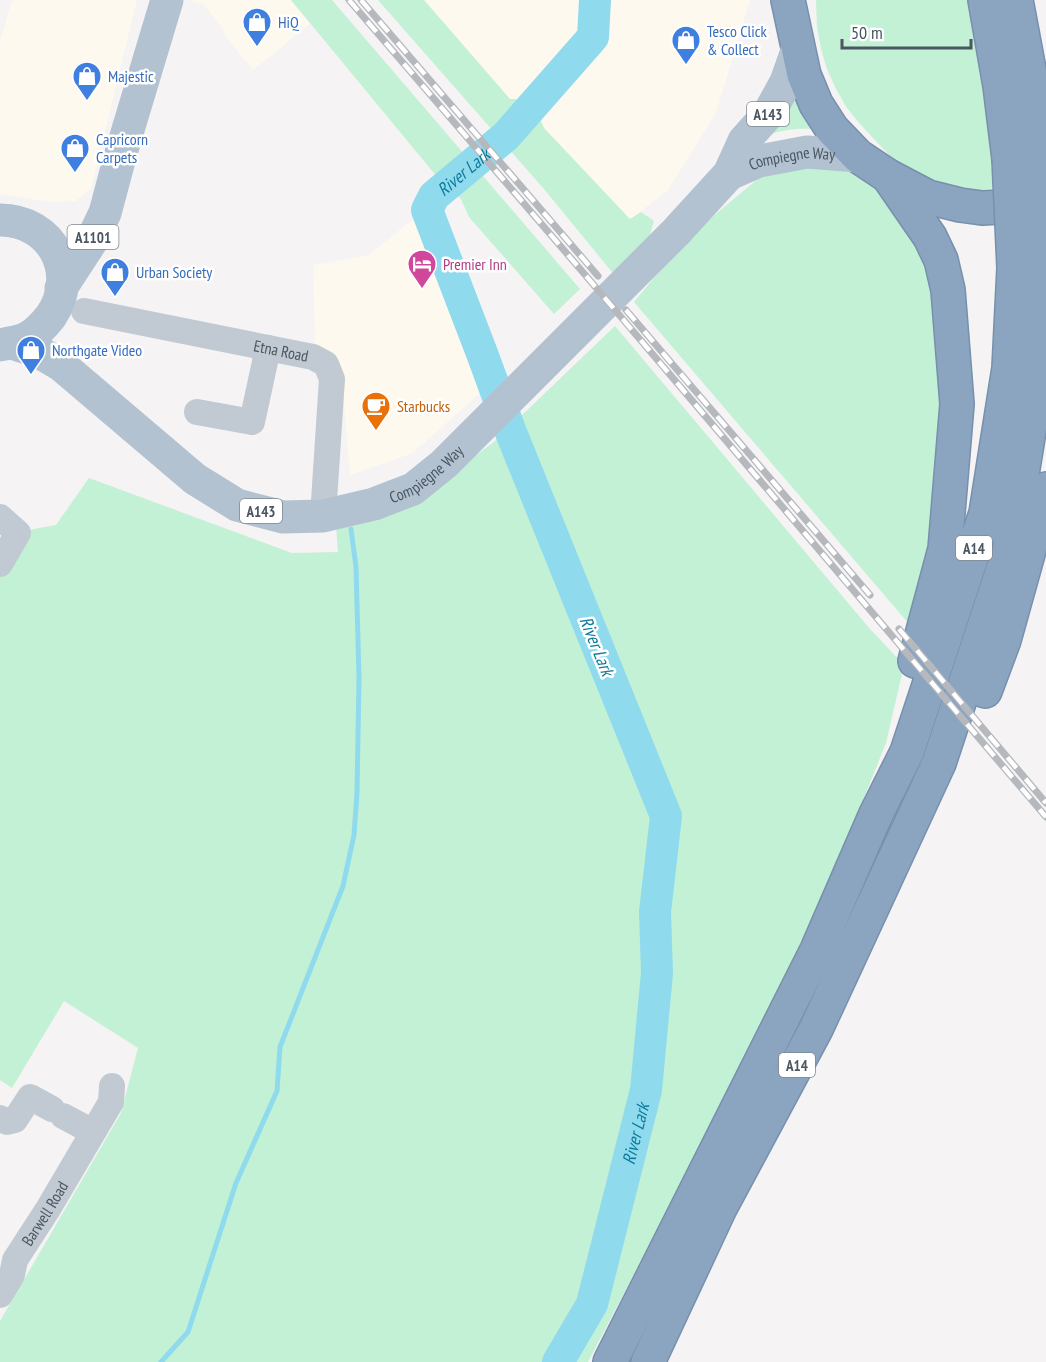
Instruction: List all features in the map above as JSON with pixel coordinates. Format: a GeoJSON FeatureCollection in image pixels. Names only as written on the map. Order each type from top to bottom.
{"type":"FeatureCollection","features":[{"type":"Feature","properties":{"kind":"highway"},"geometry":{"type":"LineString","coordinates":[[788,0],[804,75],[816,104],[832,129],[858,156],[888,176],[928,197],[982,208],[1046,204]]}},
{"type":"Feature","properties":{"kind":"highway","name":"A14"},"geometry":{"type":"LineString","coordinates":[[648,1362],[720,1208],[816,1029],[939,763],[1010,548],[1037,382],[1029,266],[1009,159],[1000,86],[985,0]]}},
{"type":"Feature","properties":{"kind":"highway","name":"A14"},"geometry":{"type":"LineString","coordinates":[[610,1362],[817,950],[876,814],[906,752],[986,513],[1009,368],[1029,266],[1041,152],[1033,91],[1016,0]]}},
{"type":"Feature","properties":{"kind":"highway","name":"A14"},"geometry":{"type":"LineString","coordinates":[[876,814],[945,549],[957,404],[948,290],[941,260],[930,237],[888,176]]}},
{"type":"Feature","properties":{"kind":"highway","name":"A14"},"geometry":{"type":"LineString","coordinates":[[939,763],[982,700],[1004,640],[1046,489]]}},
{"type":"Feature","properties":{"kind":"main road","name":"A1101"},"geometry":{"type":"LineString","coordinates":[[67,302],[105,213],[112,181],[167,0]]}},
{"type":"Feature","properties":{"kind":"main road","name":"Compiegne Way"},"geometry":{"type":"LineString","coordinates":[[6,344],[39,352],[61,365],[195,479],[237,505],[283,517],[323,516],[374,504],[413,489],[444,464],[676,232],[729,174],[744,141],[769,112],[786,82],[798,48]]}},
{"type":"Feature","properties":{"kind":"main road","name":"Compiegne Way"},"geometry":{"type":"LineString","coordinates":[[729,174],[759,161],[807,152],[858,156]]}},
{"type":"Feature","properties":{"kind":"main road","name":"A1101"},"geometry":{"type":"LineString","coordinates":[[40,233],[53,232],[76,222],[97,202],[112,181]]}},
{"type":"Feature","properties":{"kind":"main road"},"geometry":{"type":"LineString","coordinates":[[0,220],[26,224],[52,243],[57,253],[67,302],[55,331],[61,365]]}},
{"type":"Feature","properties":{"kind":"main road"},"geometry":{"type":"LineString","coordinates":[[6,344],[26,339],[67,302]]}},
{"type":"Feature","properties":{"kind":"street","name":"Etna Road"},"geometry":{"type":"LineString","coordinates":[[67,302],[313,357],[326,364],[332,379],[323,516]]}},
{"type":"Feature","properties":{"kind":"street"},"geometry":{"type":"LineString","coordinates":[[197,412],[252,432],[268,348]]}},
{"type":"Feature","properties":{"kind":"street"},"geometry":{"type":"LineString","coordinates":[[0,517],[18,533],[0,564]]}},
{"type":"Feature","properties":{"kind":"street","name":"Barwell Road"},"geometry":{"type":"LineString","coordinates":[[0,1295],[12,1275],[8,1256],[48,1209],[111,1102],[112,1086]]}},
{"type":"Feature","properties":{"kind":"street"},"geometry":{"type":"LineString","coordinates":[[0,1118],[7,1122],[15,1120],[30,1097],[93,1132]]}},
{"type":"Feature","properties":{"kind":"shaded area"},"geometry":{"type":"Polygon","coordinates":[[[12,0],[137,0],[91,189],[76,201],[49,202],[0,194],[0,41],[12,0]]]}},
{"type":"Feature","properties":{"kind":"shaded area","name":"HiQ"},"geometry":{"type":"Polygon","coordinates":[[[188,0],[290,0],[310,24],[253,70],[203,4],[188,0]]]}},
{"type":"Feature","properties":{"kind":"shaded area"},"geometry":{"type":"Polygon","coordinates":[[[424,0],[750,0],[716,113],[668,190],[630,220],[544,128],[531,100],[510,99],[424,0]]]}},
{"type":"Feature","properties":{"kind":"shaded area"},"geometry":{"type":"Polygon","coordinates":[[[420,213],[488,386],[413,453],[350,475],[342,383],[315,345],[313,265],[369,255],[420,213]]]}},
{"type":"Feature","properties":{"kind":"green space"},"geometry":{"type":"Polygon","coordinates":[[[291,0],[332,0],[580,289],[554,314],[469,217],[461,199],[438,178],[291,0]]]}},
{"type":"Feature","properties":{"kind":"green space"},"geometry":{"type":"Polygon","coordinates":[[[378,0],[424,0],[510,99],[531,99],[544,128],[630,219],[641,212],[654,221],[645,251],[616,277],[544,189],[378,0]]]}},
{"type":"Feature","properties":{"kind":"green space"},"geometry":{"type":"Polygon","coordinates":[[[816,0],[977,0],[993,104],[994,188],[974,191],[921,177],[891,157],[847,108],[836,89],[821,49],[816,0]]]}},
{"type":"Feature","properties":{"kind":"green space"},"geometry":{"type":"Polygon","coordinates":[[[800,83],[813,129],[788,130],[763,137],[800,83]]]}},
{"type":"Feature","properties":{"kind":"green space"},"geometry":{"type":"Polygon","coordinates":[[[780,164],[850,167],[885,197],[919,237],[932,272],[947,413],[933,555],[909,624],[634,302],[687,238],[759,178],[780,164]]]}},
{"type":"Feature","properties":{"kind":"green space"},"geometry":{"type":"Polygon","coordinates":[[[615,326],[870,629],[904,665],[886,743],[834,872],[745,1061],[588,1362],[0,1362],[0,1321],[121,1113],[138,1048],[64,1001],[12,1088],[0,1080],[0,571],[23,531],[56,525],[89,478],[292,553],[338,552],[336,526],[419,498],[495,441],[615,326]]]}},
{"type":"Feature","properties":{"kind":"waterway","name":"River Lark"},"geometry":{"type":"LineString","coordinates":[[558,1362],[592,1304],[646,1090],[657,973],[655,912],[666,816],[510,430],[427,210],[434,196],[506,136],[593,37],[595,0]]}},
{"type":"Feature","properties":{"kind":"waterway"},"geometry":{"type":"LineString","coordinates":[[161,1362],[188,1332],[236,1183],[277,1091],[280,1047],[343,886],[354,835],[357,793],[359,678],[356,567],[351,529]]}},
{"type":"Feature","properties":{"kind":"railway"},"geometry":{"type":"LineString","coordinates":[[349,0],[1046,817]]}},
{"type":"Feature","properties":{"kind":"railway"},"geometry":{"type":"LineString","coordinates":[[361,0],[598,276]]}},
{"type":"Feature","properties":{"kind":"railway"},"geometry":{"type":"LineString","coordinates":[[626,310],[870,595]]}},
{"type":"Feature","properties":{"kind":"railway"},"geometry":{"type":"LineString","coordinates":[[899,629],[1046,803]]}},
{"type":"Feature","properties":{"kind":"place","name":"HiQ"},"geometry":{"type":"Point","coordinates":[257,48]}},
{"type":"Feature","properties":{"kind":"place","name":"Tesco Click & Collect"},"geometry":{"type":"Point","coordinates":[686,66]}},
{"type":"Feature","properties":{"kind":"place","name":"Majestic"},"geometry":{"type":"Point","coordinates":[87,102]}},
{"type":"Feature","properties":{"kind":"place","name":"Capricorn Carpets"},"geometry":{"type":"Point","coordinates":[75,174]}},
{"type":"Feature","properties":{"kind":"place","name":"Premier Inn"},"geometry":{"type":"Point","coordinates":[422,290]}},
{"type":"Feature","properties":{"kind":"place","name":"Urban Society"},"geometry":{"type":"Point","coordinates":[115,298]}},
{"type":"Feature","properties":{"kind":"place","name":"Northgate Video"},"geometry":{"type":"Point","coordinates":[31,376]}},
{"type":"Feature","properties":{"kind":"place","name":"Starbucks"},"geometry":{"type":"Point","coordinates":[376,432]}}]}
